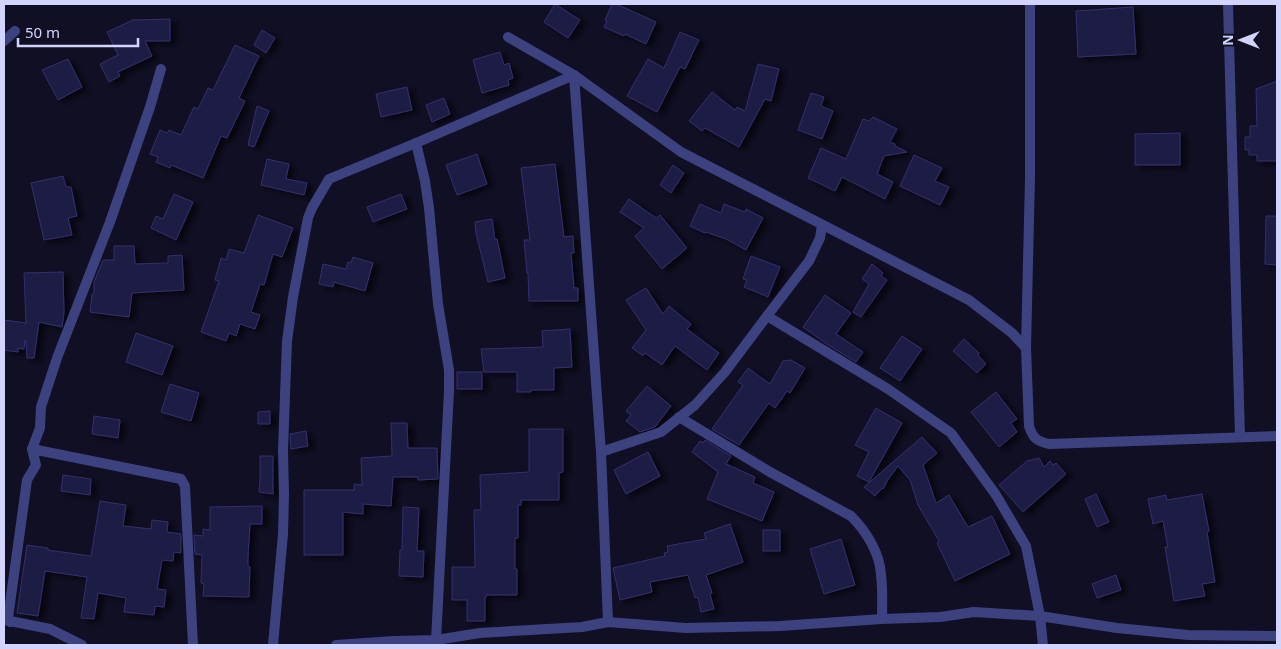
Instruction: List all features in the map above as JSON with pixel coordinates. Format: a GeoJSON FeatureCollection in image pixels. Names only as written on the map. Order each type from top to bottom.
{"type":"FeatureCollection","features":[{"type":"Feature","properties":{"kind":"street"},"geometry":{"type":"LineString","coordinates":[[1030,4],[1030,177],[1026,348],[1029,426],[1032,436],[1040,442],[1049,444],[1277,436]]}},
{"type":"Feature","properties":{"kind":"street"},"geometry":{"type":"LineString","coordinates":[[1228,4],[1240,437]]}},
{"type":"Feature","properties":{"kind":"street"},"geometry":{"type":"LineString","coordinates":[[4,41],[15,31]]}},
{"type":"Feature","properties":{"kind":"street"},"geometry":{"type":"LineString","coordinates":[[508,37],[574,75],[681,152],[969,300],[1012,333],[1026,348]]}},
{"type":"Feature","properties":{"kind":"street"},"geometry":{"type":"LineString","coordinates":[[82,645],[50,629],[7,621],[25,490],[27,480],[36,465],[32,449],[40,428],[41,407],[57,358],[110,222],[161,69]]}},
{"type":"Feature","properties":{"kind":"street"},"geometry":{"type":"LineString","coordinates":[[273,645],[283,534],[283,450],[287,341],[293,297],[308,218],[312,208],[329,179],[574,75]]}},
{"type":"Feature","properties":{"kind":"street"},"geometry":{"type":"LineString","coordinates":[[574,75],[601,452],[608,622]]}},
{"type":"Feature","properties":{"kind":"street"},"geometry":{"type":"LineString","coordinates":[[416,143],[426,181],[438,304],[449,370],[436,640]]}},
{"type":"Feature","properties":{"kind":"street"},"geometry":{"type":"LineString","coordinates":[[601,452],[661,432],[694,405],[725,372],[809,261],[820,238],[822,224]]}},
{"type":"Feature","properties":{"kind":"street"},"geometry":{"type":"LineString","coordinates":[[767,316],[888,389],[951,433],[996,495],[1026,546],[1040,616],[1043,645]]}},
{"type":"Feature","properties":{"kind":"street"},"geometry":{"type":"LineString","coordinates":[[679,417],[770,472],[851,516],[860,524],[878,556],[882,574],[882,619]]}},
{"type":"Feature","properties":{"kind":"street"},"geometry":{"type":"LineString","coordinates":[[32,449],[181,479],[185,486],[193,645]]}},
{"type":"Feature","properties":{"kind":"street"},"geometry":{"type":"LineString","coordinates":[[336,645],[436,640],[480,633],[582,627],[608,622],[686,628],[780,626],[940,617],[974,612],[1040,616],[1116,628],[1188,635],[1277,636]]}},
{"type":"Feature","properties":{"kind":"building"},"geometry":{"type":"Polygon","coordinates":[[[555,4],[580,20],[568,38],[544,22],[555,4]]]}},
{"type":"Feature","properties":{"kind":"building"},"geometry":{"type":"Polygon","coordinates":[[[612,4],[616,4],[656,22],[646,44],[604,27],[612,4]]]}},
{"type":"Feature","properties":{"kind":"building"},"geometry":{"type":"Polygon","coordinates":[[[1133,7],[1136,54],[1078,57],[1076,11],[1133,7]]]}},
{"type":"Feature","properties":{"kind":"building"},"geometry":{"type":"Polygon","coordinates":[[[170,19],[170,41],[145,41],[152,56],[118,72],[120,76],[109,82],[100,64],[118,55],[107,32],[133,20],[170,19]]]}},
{"type":"Feature","properties":{"kind":"building"},"geometry":{"type":"Polygon","coordinates":[[[262,30],[275,38],[266,53],[254,45],[262,30]]]}},
{"type":"Feature","properties":{"kind":"building"},"geometry":{"type":"Polygon","coordinates":[[[680,32],[699,40],[685,69],[680,67],[657,112],[627,96],[648,59],[664,68],[680,32]]]}},
{"type":"Feature","properties":{"kind":"building"},"geometry":{"type":"Polygon","coordinates":[[[235,45],[259,56],[239,98],[245,101],[227,138],[221,136],[203,178],[171,165],[170,168],[156,162],[158,157],[150,154],[160,130],[167,133],[169,130],[181,135],[194,107],[198,109],[208,88],[213,90],[235,45]]]}},
{"type":"Feature","properties":{"kind":"building"},"geometry":{"type":"Polygon","coordinates":[[[500,52],[504,65],[509,63],[513,78],[508,80],[509,85],[482,93],[473,60],[500,52]]]}},
{"type":"Feature","properties":{"kind":"building"},"geometry":{"type":"Polygon","coordinates":[[[68,59],[82,87],[58,100],[42,70],[68,59]]]}},
{"type":"Feature","properties":{"kind":"building"},"geometry":{"type":"Polygon","coordinates":[[[758,64],[779,69],[771,101],[765,99],[739,147],[705,128],[702,131],[689,121],[712,92],[735,110],[737,107],[745,111],[758,64]]]}},
{"type":"Feature","properties":{"kind":"building"},"geometry":{"type":"Polygon","coordinates":[[[1277,81],[1277,161],[1257,161],[1257,155],[1249,155],[1249,150],[1245,150],[1245,137],[1250,137],[1250,126],[1257,126],[1256,89],[1277,81]]]}},
{"type":"Feature","properties":{"kind":"building"},"geometry":{"type":"Polygon","coordinates":[[[407,87],[412,110],[381,117],[376,94],[407,87]]]}},
{"type":"Feature","properties":{"kind":"building"},"geometry":{"type":"Polygon","coordinates":[[[811,93],[824,97],[821,106],[833,111],[822,139],[798,130],[811,93]]]}},
{"type":"Feature","properties":{"kind":"building"},"geometry":{"type":"Polygon","coordinates":[[[444,98],[450,114],[432,122],[426,105],[444,98]]]}},
{"type":"Feature","properties":{"kind":"building"},"geometry":{"type":"Polygon","coordinates":[[[257,106],[269,111],[254,147],[248,145],[257,106]]]}},
{"type":"Feature","properties":{"kind":"building"},"geometry":{"type":"Polygon","coordinates":[[[873,117],[897,129],[890,142],[907,152],[884,156],[877,174],[893,182],[885,199],[842,177],[835,191],[808,178],[821,148],[846,159],[863,119],[869,121],[873,117]]]}},
{"type":"Feature","properties":{"kind":"building"},"geometry":{"type":"Polygon","coordinates":[[[1180,133],[1180,165],[1135,165],[1135,134],[1180,133]]]}},
{"type":"Feature","properties":{"kind":"building"},"geometry":{"type":"Polygon","coordinates":[[[477,154],[487,184],[457,195],[446,165],[477,154]]]}},
{"type":"Feature","properties":{"kind":"building"},"geometry":{"type":"Polygon","coordinates":[[[914,155],[942,168],[935,181],[949,187],[940,205],[900,186],[914,155]]]}},
{"type":"Feature","properties":{"kind":"building"},"geometry":{"type":"Polygon","coordinates":[[[267,159],[289,164],[286,179],[307,183],[304,195],[261,185],[267,159]]]}},
{"type":"Feature","properties":{"kind":"building"},"geometry":{"type":"Polygon","coordinates":[[[555,164],[564,237],[573,236],[574,253],[571,253],[574,288],[578,288],[578,301],[529,301],[524,240],[530,240],[521,168],[555,164]]]}},
{"type":"Feature","properties":{"kind":"building"},"geometry":{"type":"Polygon","coordinates":[[[673,165],[684,173],[671,193],[660,185],[673,165]]]}},
{"type":"Feature","properties":{"kind":"building"},"geometry":{"type":"Polygon","coordinates":[[[63,176],[66,187],[71,187],[77,216],[68,218],[72,235],[44,240],[31,183],[63,176]]]}},
{"type":"Feature","properties":{"kind":"building"},"geometry":{"type":"Polygon","coordinates":[[[174,194],[193,202],[176,240],[151,228],[156,216],[163,219],[174,194]]]}},
{"type":"Feature","properties":{"kind":"building"},"geometry":{"type":"Polygon","coordinates":[[[401,194],[407,209],[373,222],[367,207],[401,194]]]}},
{"type":"Feature","properties":{"kind":"building"},"geometry":{"type":"Polygon","coordinates":[[[629,199],[656,218],[660,215],[687,248],[662,269],[635,236],[644,228],[620,212],[629,199]]]}},
{"type":"Feature","properties":{"kind":"building"},"geometry":{"type":"Polygon","coordinates":[[[700,204],[721,213],[724,204],[745,212],[746,209],[763,218],[746,250],[726,239],[690,226],[700,204]]]}},
{"type":"Feature","properties":{"kind":"building"},"geometry":{"type":"Polygon","coordinates":[[[258,215],[293,228],[282,257],[273,254],[264,285],[260,284],[251,312],[260,315],[255,329],[240,324],[236,336],[229,333],[226,341],[201,332],[219,281],[215,280],[221,258],[226,260],[229,249],[244,253],[258,215]]]}},
{"type":"Feature","properties":{"kind":"building"},"geometry":{"type":"Polygon","coordinates":[[[1266,216],[1277,216],[1277,265],[1265,264],[1266,216]]]}},
{"type":"Feature","properties":{"kind":"building"},"geometry":{"type":"Polygon","coordinates":[[[492,219],[495,240],[497,239],[505,278],[488,282],[475,222],[492,219]]]}},
{"type":"Feature","properties":{"kind":"building"},"geometry":{"type":"Polygon","coordinates":[[[114,246],[134,246],[135,264],[168,263],[168,256],[182,255],[184,290],[132,293],[129,317],[90,312],[92,294],[94,294],[94,282],[103,260],[114,260],[114,246]]]}},
{"type":"Feature","properties":{"kind":"building"},"geometry":{"type":"Polygon","coordinates":[[[751,256],[780,267],[768,297],[744,287],[747,280],[743,279],[751,256]]]}},
{"type":"Feature","properties":{"kind":"building"},"geometry":{"type":"Polygon","coordinates":[[[353,257],[373,263],[365,291],[334,282],[333,287],[319,284],[323,264],[346,269],[348,262],[351,263],[353,257]]]}},
{"type":"Feature","properties":{"kind":"building"},"geometry":{"type":"Polygon","coordinates":[[[872,264],[883,273],[881,276],[887,280],[861,317],[853,312],[869,284],[862,279],[872,264]]]}},
{"type":"Feature","properties":{"kind":"building"},"geometry":{"type":"Polygon","coordinates":[[[63,272],[64,313],[62,327],[39,322],[34,358],[27,358],[25,340],[24,349],[18,348],[18,352],[4,350],[4,320],[26,323],[24,273],[63,272]]]}},
{"type":"Feature","properties":{"kind":"building"},"geometry":{"type":"Polygon","coordinates":[[[646,288],[663,314],[669,306],[691,324],[687,329],[719,353],[707,370],[675,346],[662,365],[645,353],[643,356],[632,348],[646,330],[626,300],[646,288]]]}},
{"type":"Feature","properties":{"kind":"building"},"geometry":{"type":"Polygon","coordinates":[[[825,295],[851,313],[836,334],[863,352],[856,362],[803,327],[825,295]]]}},
{"type":"Feature","properties":{"kind":"building"},"geometry":{"type":"Polygon","coordinates":[[[570,329],[572,367],[554,368],[554,390],[517,392],[517,372],[484,372],[481,349],[543,347],[542,331],[570,329]]]}},
{"type":"Feature","properties":{"kind":"building"},"geometry":{"type":"Polygon","coordinates":[[[136,333],[173,346],[162,375],[126,362],[136,333]]]}},
{"type":"Feature","properties":{"kind":"building"},"geometry":{"type":"Polygon","coordinates":[[[902,336],[922,349],[900,381],[880,368],[902,336]]]}},
{"type":"Feature","properties":{"kind":"building"},"geometry":{"type":"Polygon","coordinates":[[[964,339],[979,353],[978,355],[986,364],[977,373],[953,351],[964,339]]]}},
{"type":"Feature","properties":{"kind":"building"},"geometry":{"type":"Polygon","coordinates":[[[791,360],[805,368],[790,393],[787,391],[775,408],[769,403],[739,445],[712,429],[743,385],[738,382],[748,368],[770,384],[783,361],[791,360]]]}},
{"type":"Feature","properties":{"kind":"building"},"geometry":{"type":"Polygon","coordinates":[[[457,372],[482,372],[482,389],[457,389],[457,372]]]}},
{"type":"Feature","properties":{"kind":"building"},"geometry":{"type":"Polygon","coordinates":[[[170,384],[199,393],[191,421],[161,412],[170,384]]]}},
{"type":"Feature","properties":{"kind":"building"},"geometry":{"type":"Polygon","coordinates":[[[647,386],[671,406],[655,427],[640,432],[626,421],[631,415],[626,411],[647,386]]]}},
{"type":"Feature","properties":{"kind":"building"},"geometry":{"type":"Polygon","coordinates":[[[996,392],[1017,419],[1011,423],[1017,432],[999,447],[971,412],[996,392]]]}},
{"type":"Feature","properties":{"kind":"building"},"geometry":{"type":"Polygon","coordinates":[[[876,408],[902,423],[869,482],[857,476],[869,452],[855,445],[876,408]]]}},
{"type":"Feature","properties":{"kind":"building"},"geometry":{"type":"Polygon","coordinates":[[[270,411],[270,424],[258,424],[258,412],[270,411]]]}},
{"type":"Feature","properties":{"kind":"building"},"geometry":{"type":"Polygon","coordinates":[[[94,416],[120,420],[118,438],[92,434],[94,416]]]}},
{"type":"Feature","properties":{"kind":"building"},"geometry":{"type":"Polygon","coordinates":[[[391,423],[407,423],[408,448],[437,448],[438,479],[418,480],[418,477],[393,477],[391,506],[363,504],[363,514],[343,512],[343,555],[304,555],[304,490],[354,490],[354,484],[362,485],[361,458],[392,456],[391,423]]]}},
{"type":"Feature","properties":{"kind":"building"},"geometry":{"type":"Polygon","coordinates":[[[529,429],[563,429],[563,472],[559,473],[559,500],[521,500],[521,505],[518,505],[518,538],[515,538],[517,595],[486,595],[485,621],[467,621],[467,600],[452,600],[452,567],[475,567],[474,510],[481,510],[480,475],[529,472],[529,429]]]}},
{"type":"Feature","properties":{"kind":"building"},"geometry":{"type":"Polygon","coordinates":[[[306,431],[308,446],[291,449],[290,434],[306,431]]]}},
{"type":"Feature","properties":{"kind":"building"},"geometry":{"type":"Polygon","coordinates":[[[922,437],[937,453],[923,465],[936,503],[949,495],[968,527],[992,516],[1010,554],[955,581],[937,543],[939,541],[918,505],[910,480],[898,466],[883,489],[875,496],[864,487],[922,437]]]}},
{"type":"Feature","properties":{"kind":"building"},"geometry":{"type":"Polygon","coordinates":[[[705,440],[731,456],[726,464],[755,477],[753,483],[774,492],[762,521],[707,499],[718,472],[692,452],[700,441],[703,443],[705,440]]]}},
{"type":"Feature","properties":{"kind":"building"},"geometry":{"type":"Polygon","coordinates":[[[648,452],[660,476],[626,494],[614,470],[648,452]]]}},
{"type":"Feature","properties":{"kind":"building"},"geometry":{"type":"Polygon","coordinates":[[[260,456],[273,456],[273,494],[259,492],[260,456]]]}},
{"type":"Feature","properties":{"kind":"building"},"geometry":{"type":"Polygon","coordinates":[[[1039,458],[1044,467],[1050,461],[1053,465],[1056,463],[1066,474],[1023,512],[999,485],[1027,461],[1039,458]]]}},
{"type":"Feature","properties":{"kind":"building"},"geometry":{"type":"Polygon","coordinates":[[[63,475],[91,479],[90,495],[61,491],[63,475]]]}},
{"type":"Feature","properties":{"kind":"building"},"geometry":{"type":"Polygon","coordinates":[[[1096,494],[1109,522],[1097,527],[1085,499],[1096,494]]]}},
{"type":"Feature","properties":{"kind":"building"},"geometry":{"type":"Polygon","coordinates":[[[1202,494],[1209,531],[1207,532],[1215,582],[1202,584],[1205,596],[1174,601],[1165,547],[1168,547],[1163,521],[1153,524],[1148,499],[1166,495],[1167,500],[1202,494]]]}},
{"type":"Feature","properties":{"kind":"building"},"geometry":{"type":"Polygon","coordinates":[[[100,501],[126,505],[123,526],[151,529],[152,520],[168,522],[167,532],[181,534],[181,553],[174,552],[173,561],[162,560],[157,589],[166,590],[164,607],[155,606],[154,615],[124,612],[126,598],[98,593],[94,619],[81,618],[87,577],[45,571],[38,616],[17,613],[27,545],[91,556],[100,501]]]}},
{"type":"Feature","properties":{"kind":"building"},"geometry":{"type":"Polygon","coordinates":[[[262,506],[262,524],[250,524],[248,556],[248,566],[250,567],[249,597],[203,596],[204,584],[201,583],[202,555],[195,554],[194,535],[203,536],[203,529],[210,530],[210,507],[262,506]]]}},
{"type":"Feature","properties":{"kind":"building"},"geometry":{"type":"Polygon","coordinates":[[[403,507],[419,508],[417,551],[424,551],[423,577],[399,576],[403,507]]]}},
{"type":"Feature","properties":{"kind":"building"},"geometry":{"type":"Polygon","coordinates":[[[730,524],[743,562],[706,575],[712,593],[710,594],[714,609],[701,612],[698,597],[695,598],[688,575],[650,582],[652,592],[620,600],[613,568],[665,556],[664,553],[668,552],[667,546],[706,539],[704,533],[730,524]]]}},
{"type":"Feature","properties":{"kind":"building"},"geometry":{"type":"Polygon","coordinates":[[[763,530],[780,530],[780,551],[763,551],[763,530]]]}},
{"type":"Feature","properties":{"kind":"building"},"geometry":{"type":"Polygon","coordinates":[[[841,539],[855,585],[824,594],[810,549],[841,539]]]}},
{"type":"Feature","properties":{"kind":"building"},"geometry":{"type":"Polygon","coordinates":[[[1116,575],[1121,590],[1097,598],[1092,584],[1116,575]]]}}]}
